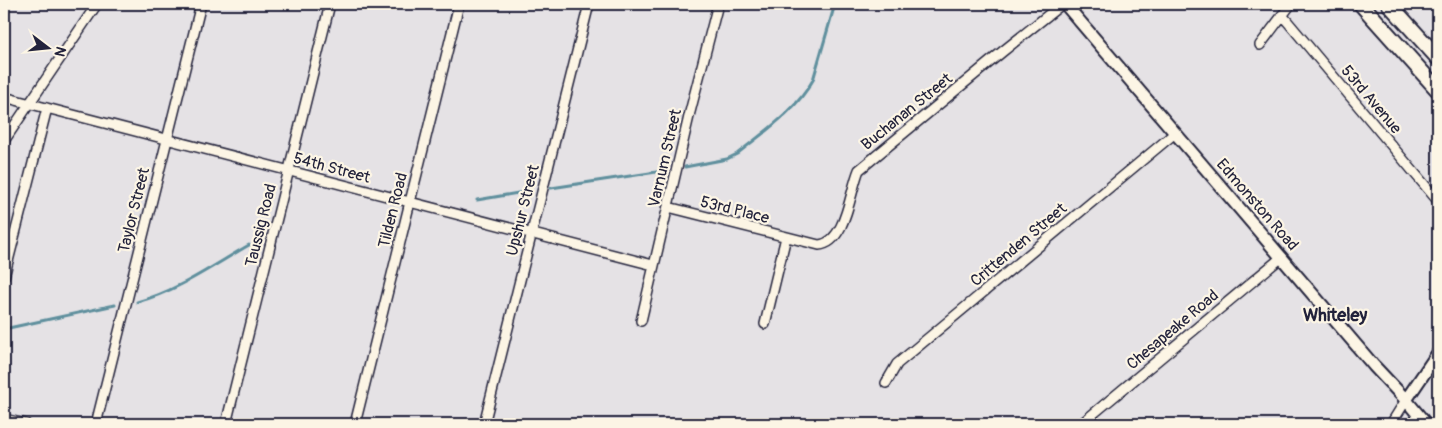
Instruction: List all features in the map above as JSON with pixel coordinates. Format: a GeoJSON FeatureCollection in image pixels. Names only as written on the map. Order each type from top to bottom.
{"type":"FeatureCollection","features":[{"type":"Feature","properties":{"kind":"main road"},"geometry":{"type":"LineString","coordinates":[[1361,4],[1438,90]]}},
{"type":"Feature","properties":{"kind":"main road"},"geometry":{"type":"LineString","coordinates":[[1389,4],[1438,58]]}},
{"type":"Feature","properties":{"kind":"street"},"geometry":{"type":"LineString","coordinates":[[4,141],[97,4]]}},
{"type":"Feature","properties":{"kind":"street","name":"Taylor Street"},"geometry":{"type":"LineString","coordinates":[[96,424],[201,4]]}},
{"type":"Feature","properties":{"kind":"street","name":"Taussig Road"},"geometry":{"type":"LineString","coordinates":[[226,424],[330,4]]}},
{"type":"Feature","properties":{"kind":"street","name":"Tilden Road"},"geometry":{"type":"LineString","coordinates":[[354,424],[459,4]]}},
{"type":"Feature","properties":{"kind":"street","name":"Upshur Street"},"geometry":{"type":"LineString","coordinates":[[484,424],[589,4]]}},
{"type":"Feature","properties":{"kind":"street","name":"Varnum Street"},"geometry":{"type":"LineString","coordinates":[[641,321],[653,265],[718,4]]}},
{"type":"Feature","properties":{"kind":"street","name":"Edmonston Road"},"geometry":{"type":"LineString","coordinates":[[1064,4],[1374,366],[1426,424]]}},
{"type":"Feature","properties":{"kind":"street","name":"Buchanan Street"},"geometry":{"type":"LineString","coordinates":[[791,238],[819,245],[830,242],[842,225],[859,170],[1002,52],[1064,4]]}},
{"type":"Feature","properties":{"kind":"street"},"geometry":{"type":"LineString","coordinates":[[1260,45],[1291,4]]}},
{"type":"Feature","properties":{"kind":"street","name":"53rd Avenue"},"geometry":{"type":"LineString","coordinates":[[1282,15],[1438,201]]}},
{"type":"Feature","properties":{"kind":"street","name":"54th Street"},"geometry":{"type":"LineString","coordinates":[[4,97],[653,265]]}},
{"type":"Feature","properties":{"kind":"street"},"geometry":{"type":"LineString","coordinates":[[4,277],[47,108]]}},
{"type":"Feature","properties":{"kind":"street","name":"Crittenden Street"},"geometry":{"type":"LineString","coordinates":[[886,383],[897,364],[1175,133]]}},
{"type":"Feature","properties":{"kind":"street","name":"53rd Place"},"geometry":{"type":"LineString","coordinates":[[668,207],[791,238]]}},
{"type":"Feature","properties":{"kind":"street"},"geometry":{"type":"LineString","coordinates":[[765,324],[791,238]]}},
{"type":"Feature","properties":{"kind":"street","name":"Chesapeake Road"},"geometry":{"type":"LineString","coordinates":[[1081,424],[1282,257]]}},
{"type":"Feature","properties":{"kind":"street"},"geometry":{"type":"LineString","coordinates":[[1391,424],[1438,353]]}},
{"type":"Feature","properties":{"kind":"street"},"geometry":{"type":"LineString","coordinates":[[4,419],[26,424]]}},
{"type":"Feature","properties":{"kind":"waterway"},"geometry":{"type":"LineString","coordinates":[[685,167],[727,159],[737,154],[779,120],[797,102],[813,80],[835,4]]}},
{"type":"Feature","properties":{"kind":"waterway"},"geometry":{"type":"LineString","coordinates":[[551,188],[663,171]]}},
{"type":"Feature","properties":{"kind":"waterway"},"geometry":{"type":"LineString","coordinates":[[477,200],[530,191]]}},
{"type":"Feature","properties":{"kind":"waterway"},"geometry":{"type":"LineString","coordinates":[[137,302],[152,298],[180,285],[249,245]]}},
{"type":"Feature","properties":{"kind":"waterway"},"geometry":{"type":"LineString","coordinates":[[4,329],[115,305]]}},
{"type":"Feature","properties":{"kind":"district","name":"Whiteley"},"geometry":{"type":"Point","coordinates":[1335,315]}}]}
